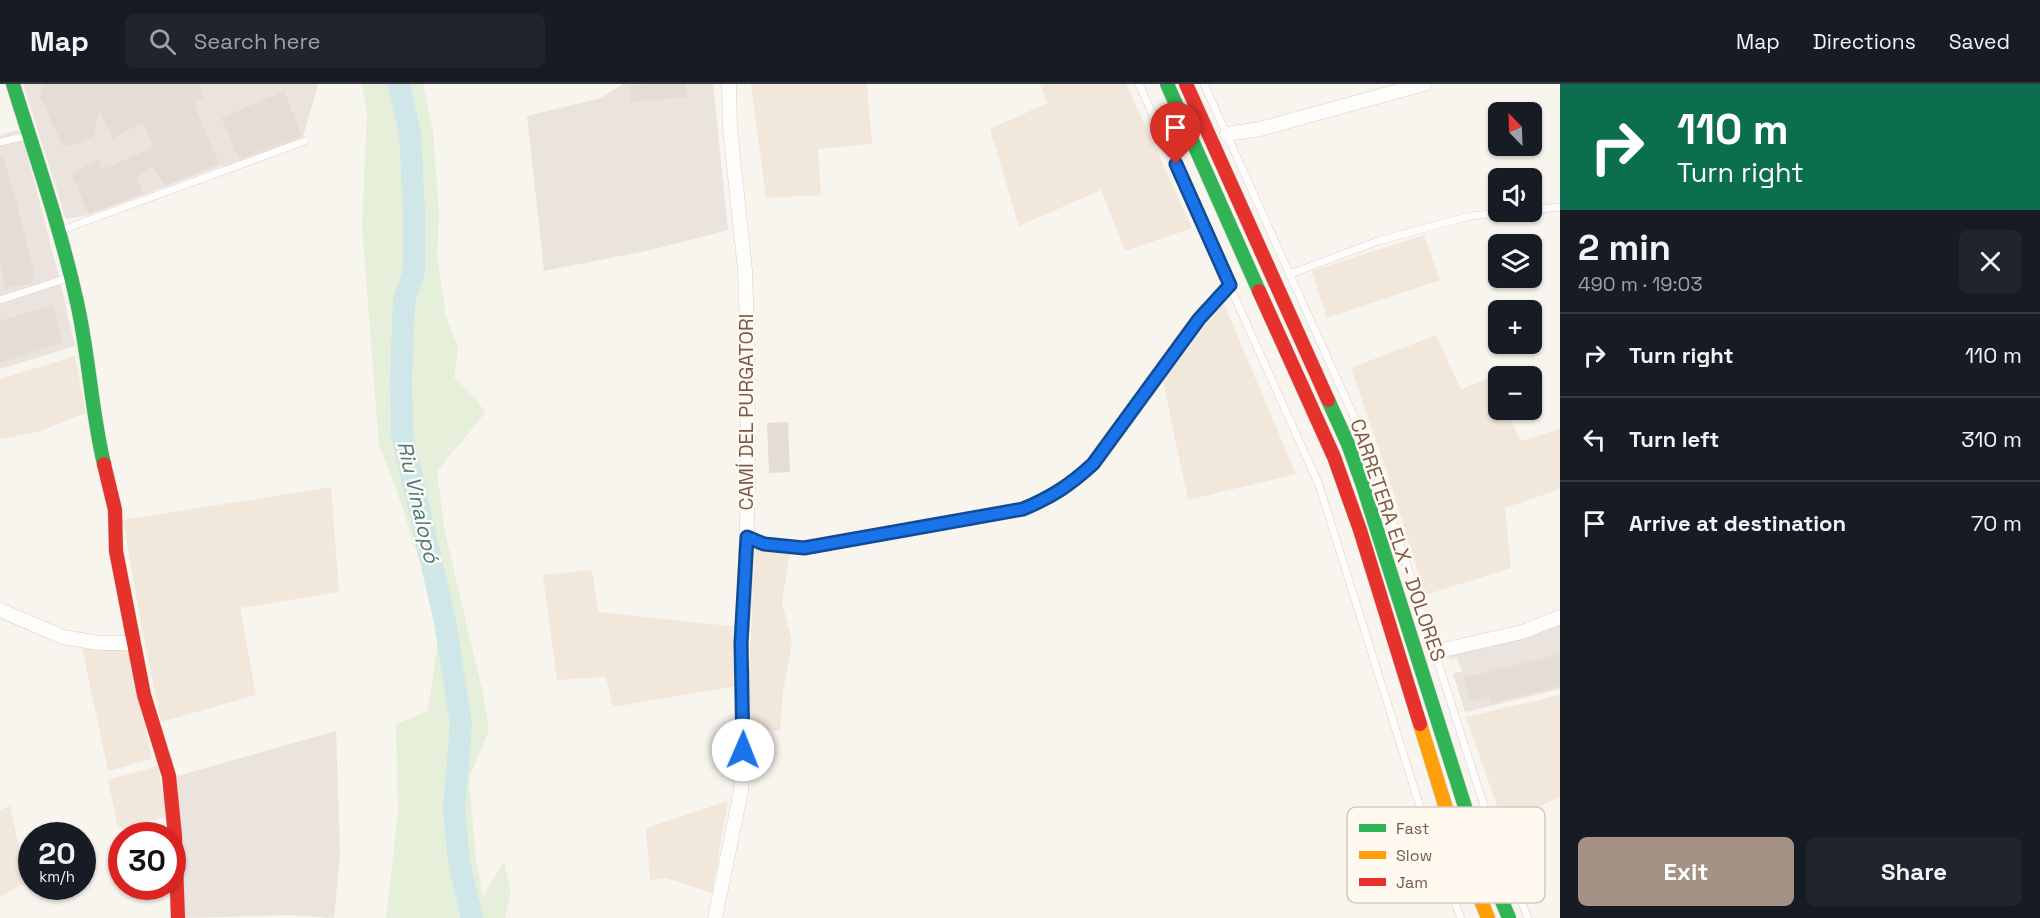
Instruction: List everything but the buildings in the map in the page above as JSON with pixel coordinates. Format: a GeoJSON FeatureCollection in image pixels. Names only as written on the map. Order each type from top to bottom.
{"type":"FeatureCollection","features":[{"type":"Feature","properties":{"kind":"main road"},"geometry":{"type":"LineString","coordinates":[[13,84],[71,278],[86,348],[98,439],[116,510],[116,551],[144,695],[169,776],[178,918]]}},
{"type":"Feature","properties":{"kind":"main road","name":"CARRETERA ELX - DOLORES"},"geometry":{"type":"LineString","coordinates":[[1167,84],[1334,458],[1360,530],[1446,807]]}},
{"type":"Feature","properties":{"kind":"main road","name":"CARRETERA ELX - DOLORES"},"geometry":{"type":"LineString","coordinates":[[1186,84],[1348,444],[1367,497],[1465,807]]}},
{"type":"Feature","properties":{"kind":"main road","name":"CARRETERA ELX - DOLORES"},"geometry":{"type":"LineString","coordinates":[[1482,903],[1488,918]]}},
{"type":"Feature","properties":{"kind":"main road","name":"CARRETERA ELX - DOLORES"},"geometry":{"type":"LineString","coordinates":[[1503,903],[1509,918]]}},
{"type":"Feature","properties":{"kind":"street","name":"CAMÍ DEL PURGATORI"},"geometry":{"type":"LineString","coordinates":[[715,918],[741,791],[744,729],[741,643],[747,537],[747,331],[745,270],[730,128],[729,84]]}},
{"type":"Feature","properties":{"kind":"street"},"geometry":{"type":"LineString","coordinates":[[1227,134],[1260,129],[1424,84]]}},
{"type":"Feature","properties":{"kind":"street"},"geometry":{"type":"LineString","coordinates":[[0,610],[63,637],[99,643],[135,643]]}},
{"type":"Feature","properties":{"kind":"street"},"geometry":{"type":"LineString","coordinates":[[1434,652],[1522,632],[1560,617]]}},
{"type":"Feature","properties":{"kind":"lane"},"geometry":{"type":"LineString","coordinates":[[1139,84],[1319,485],[1420,807]]}},
{"type":"Feature","properties":{"kind":"lane"},"geometry":{"type":"LineString","coordinates":[[1204,84],[1364,439],[1395,528],[1484,807]]}},
{"type":"Feature","properties":{"kind":"lane"},"geometry":{"type":"LineString","coordinates":[[0,142],[29,135]]}},
{"type":"Feature","properties":{"kind":"lane"},"geometry":{"type":"LineString","coordinates":[[58,231],[305,141]]}},
{"type":"Feature","properties":{"kind":"lane"},"geometry":{"type":"LineString","coordinates":[[1542,209],[1560,207]]}},
{"type":"Feature","properties":{"kind":"lane"},"geometry":{"type":"LineString","coordinates":[[1290,274],[1378,241],[1470,216],[1488,214]]}},
{"type":"Feature","properties":{"kind":"lane"},"geometry":{"type":"LineString","coordinates":[[0,299],[71,278]]}},
{"type":"Feature","properties":{"kind":"lane"},"geometry":{"type":"LineString","coordinates":[[747,537],[764,544],[804,548],[1023,509],[1047,500],[1072,483],[1093,464],[1199,319],[1230,285]]}},
{"type":"Feature","properties":{"kind":"lane"},"geometry":{"type":"LineString","coordinates":[[1455,903],[1461,918]]}},
{"type":"Feature","properties":{"kind":"lane"},"geometry":{"type":"LineString","coordinates":[[1522,903],[1528,918]]}},
{"type":"Feature","properties":{"kind":"shaded area"},"geometry":{"type":"Polygon","coordinates":[[[23,84],[317,84],[317,88],[303,137],[241,163],[219,167],[89,215],[66,219],[23,84]]]}},
{"type":"Feature","properties":{"kind":"shaded area"},"geometry":{"type":"Polygon","coordinates":[[[623,84],[713,84],[728,230],[651,250],[544,271],[527,116],[601,98],[623,84]]]}},
{"type":"Feature","properties":{"kind":"shaded area"},"geometry":{"type":"Polygon","coordinates":[[[751,84],[867,84],[872,144],[818,149],[821,195],[766,198],[751,84]]]}},
{"type":"Feature","properties":{"kind":"shaded area"},"geometry":{"type":"Polygon","coordinates":[[[1040,84],[1126,84],[1192,228],[1125,251],[1101,190],[1019,226],[990,129],[1048,103],[1040,84]]]}},
{"type":"Feature","properties":{"kind":"shaded area"},"geometry":{"type":"Polygon","coordinates":[[[18,130],[24,142],[75,346],[0,369],[0,135],[18,130]]]}},
{"type":"Feature","properties":{"kind":"shaded area"},"geometry":{"type":"Polygon","coordinates":[[[1424,235],[1440,280],[1327,318],[1312,271],[1424,235]]]}},
{"type":"Feature","properties":{"kind":"shaded area"},"geometry":{"type":"Polygon","coordinates":[[[1223,302],[1296,474],[1188,500],[1163,381],[1223,302]]]}},
{"type":"Feature","properties":{"kind":"shaded area"},"geometry":{"type":"Polygon","coordinates":[[[1436,335],[1461,390],[1488,377],[1488,420],[1511,420],[1521,441],[1560,429],[1560,489],[1505,508],[1511,568],[1425,595],[1389,478],[1351,368],[1436,335]]]}},
{"type":"Feature","properties":{"kind":"shaded area"},"geometry":{"type":"Polygon","coordinates":[[[75,356],[86,413],[41,431],[0,439],[0,379],[75,356]]]}},
{"type":"Feature","properties":{"kind":"shaded area"},"geometry":{"type":"Polygon","coordinates":[[[331,487],[339,592],[240,608],[256,695],[161,722],[123,520],[331,487]]]}},
{"type":"Feature","properties":{"kind":"shaded area"},"geometry":{"type":"Polygon","coordinates":[[[755,547],[790,551],[782,603],[792,642],[783,693],[780,731],[752,729],[749,675],[755,547]]]}},
{"type":"Feature","properties":{"kind":"shaded area"},"geometry":{"type":"Polygon","coordinates":[[[592,570],[598,612],[739,627],[737,686],[613,707],[606,677],[557,680],[543,575],[592,570]]]}},
{"type":"Feature","properties":{"kind":"shaded area"},"geometry":{"type":"Polygon","coordinates":[[[1560,622],[1560,689],[1465,712],[1453,674],[1462,671],[1457,658],[1450,659],[1447,651],[1560,622]]]}},
{"type":"Feature","properties":{"kind":"shaded area"},"geometry":{"type":"Polygon","coordinates":[[[82,647],[129,651],[152,759],[108,771],[82,647]]]}},
{"type":"Feature","properties":{"kind":"shaded area"},"geometry":{"type":"Polygon","coordinates":[[[1560,695],[1560,797],[1538,807],[1497,807],[1466,717],[1560,695]]]}},
{"type":"Feature","properties":{"kind":"shaded area"},"geometry":{"type":"Polygon","coordinates":[[[336,731],[340,855],[334,918],[288,915],[185,918],[186,822],[178,822],[174,777],[336,731]]]}},
{"type":"Feature","properties":{"kind":"shaded area"},"geometry":{"type":"Polygon","coordinates":[[[158,766],[167,817],[145,822],[117,822],[108,780],[158,766]]]}},
{"type":"Feature","properties":{"kind":"shaded area"},"geometry":{"type":"Polygon","coordinates":[[[728,801],[712,893],[666,878],[650,880],[646,828],[728,801]]]}},
{"type":"Feature","properties":{"kind":"shaded area"},"geometry":{"type":"Polygon","coordinates":[[[10,806],[18,842],[18,887],[0,897],[0,810],[10,806]]]}},
{"type":"Feature","properties":{"kind":"green space"},"geometry":{"type":"Polygon","coordinates":[[[362,84],[423,84],[433,131],[439,214],[437,257],[446,316],[458,347],[454,377],[477,400],[485,413],[437,471],[444,528],[483,694],[489,730],[469,779],[476,859],[483,896],[504,862],[511,892],[505,918],[386,918],[398,813],[396,724],[428,711],[440,625],[395,485],[379,446],[362,225],[367,113],[362,84]]]}},
{"type":"Feature","properties":{"kind":"waterway","name":"Riu Vinalopó"},"geometry":{"type":"LineString","coordinates":[[399,84],[410,134],[414,209],[414,271],[404,301],[401,380],[402,434],[445,622],[461,724],[454,809],[459,862],[472,918]]}},
{"type":"Feature","properties":{"kind":"traffic: fast"},"geometry":{"type":"LineString","coordinates":[[13,84],[70,271],[84,340],[104,464]]}},
{"type":"Feature","properties":{"kind":"traffic: fast"},"geometry":{"type":"LineString","coordinates":[[1167,84],[1259,291]]}},
{"type":"Feature","properties":{"kind":"traffic: fast"},"geometry":{"type":"LineString","coordinates":[[1328,400],[1348,444],[1363,486],[1465,807]]}},
{"type":"Feature","properties":{"kind":"traffic: fast"},"geometry":{"type":"LineString","coordinates":[[1503,903],[1509,918]]}},
{"type":"Feature","properties":{"kind":"traffic: slow"},"geometry":{"type":"LineString","coordinates":[[1420,724],[1446,807]]}},
{"type":"Feature","properties":{"kind":"traffic: slow"},"geometry":{"type":"LineString","coordinates":[[1482,903],[1488,918]]}},
{"type":"Feature","properties":{"kind":"traffic: jam"},"geometry":{"type":"LineString","coordinates":[[1186,84],[1328,400]]}},
{"type":"Feature","properties":{"kind":"traffic: jam"},"geometry":{"type":"LineString","coordinates":[[1259,291],[1334,457],[1360,530],[1420,724]]}},
{"type":"Feature","properties":{"kind":"traffic: jam"},"geometry":{"type":"LineString","coordinates":[[104,464],[115,510],[116,551],[144,695],[169,776],[175,836],[178,918]]}},
{"type":"Feature","properties":{"kind":"route"},"geometry":{"type":"LineString","coordinates":[[743,750],[741,643],[747,537],[764,544],[804,548],[1023,509],[1047,500],[1072,483],[1093,464],[1199,319],[1230,285],[1176,164]]}}]}
